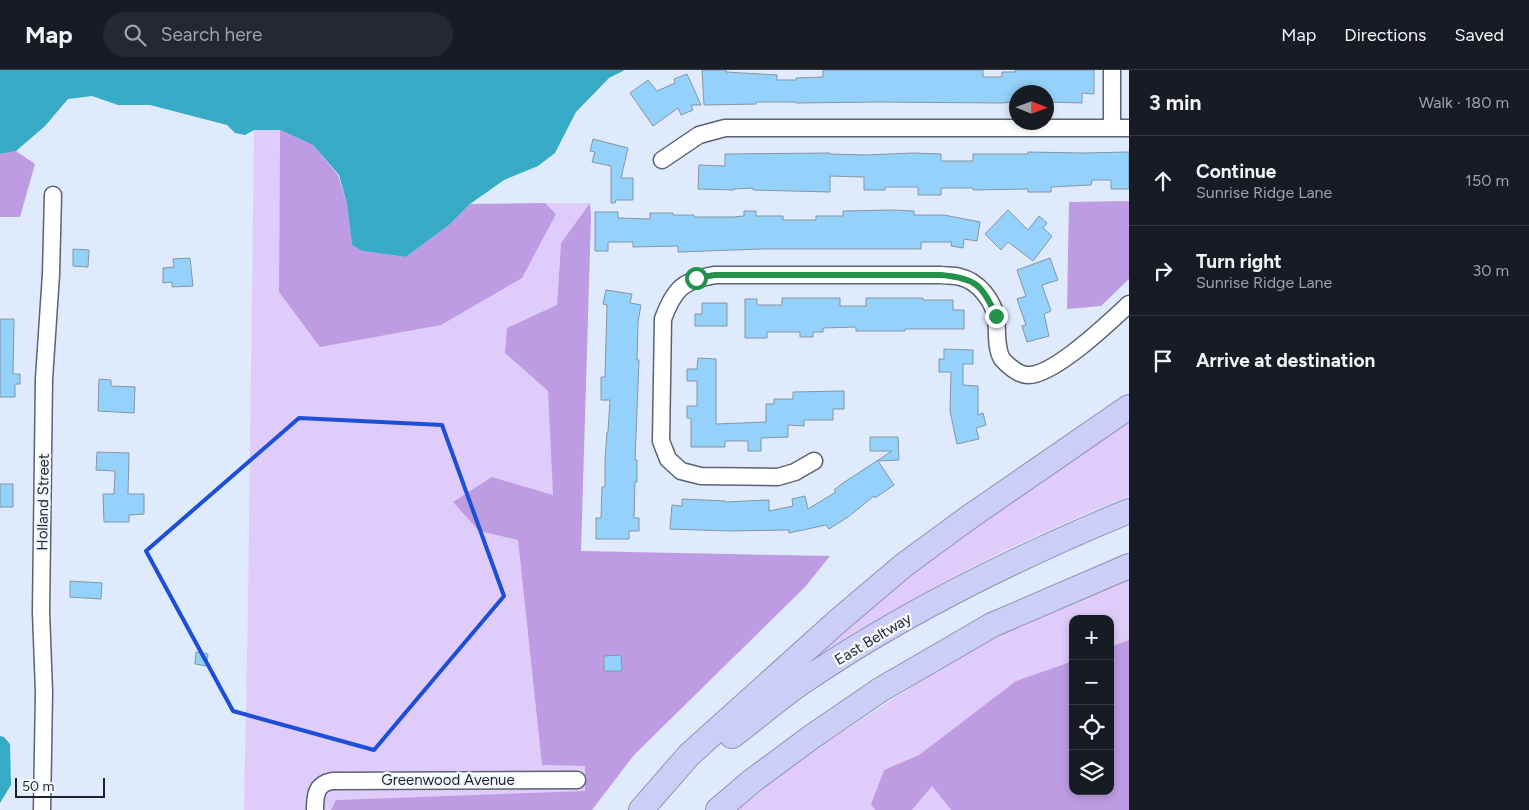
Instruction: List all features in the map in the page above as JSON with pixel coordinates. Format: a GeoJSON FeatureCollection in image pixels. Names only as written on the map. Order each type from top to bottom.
{"type":"FeatureCollection","features":[{"type":"Feature","properties":{"kind":"highway"},"geometry":{"type":"LineString","coordinates":[[642,810],[689,756],[839,620],[904,565],[968,518],[1129,407]]}},
{"type":"Feature","properties":{"kind":"highway","name":"East Beltway"},"geometry":{"type":"LineString","coordinates":[[642,810],[701,760],[800,684],[837,660],[958,589],[1030,554],[1129,511]]}},
{"type":"Feature","properties":{"kind":"highway"},"geometry":{"type":"LineString","coordinates":[[718,810],[752,781],[810,738],[880,690],[992,625],[1129,566]]}},
{"type":"Feature","properties":{"kind":"street"},"geometry":{"type":"LineString","coordinates":[[1112,70],[1112,127]]}},
{"type":"Feature","properties":{"kind":"street"},"geometry":{"type":"LineString","coordinates":[[662,160],[699,134],[725,128],[1129,128]]}},
{"type":"Feature","properties":{"kind":"street","name":"Holland Street"},"geometry":{"type":"LineString","coordinates":[[42,810],[44,692],[41,612],[44,379],[51,274],[53,194]]}},
{"type":"Feature","properties":{"kind":"street"},"geometry":{"type":"LineString","coordinates":[[814,461],[795,472],[778,477],[701,476],[681,471],[668,459],[661,441],[663,320],[669,301],[679,289],[696,278],[715,275],[941,275],[961,277],[977,286],[988,298],[996,316],[997,341],[1002,358],[1014,370],[1028,375],[1052,368],[1100,331],[1129,304]]}},
{"type":"Feature","properties":{"kind":"street","name":"Greenwood Avenue"},"geometry":{"type":"LineString","coordinates":[[315,810],[315,798],[321,786],[332,781],[577,780]]}},
{"type":"Feature","properties":{"kind":"highlighted area"},"geometry":{"type":"Polygon","coordinates":[[[299,418],[442,425],[504,596],[374,750],[233,711],[146,551],[299,418]]]}},
{"type":"Feature","properties":{"kind":"shaded area"},"geometry":{"type":"Polygon","coordinates":[[[254,130],[280,130],[279,292],[556,214],[545,203],[590,203],[561,243],[557,305],[505,353],[548,391],[553,495],[492,477],[479,531],[518,540],[542,765],[585,766],[585,792],[337,800],[331,810],[244,810],[254,130]]]}},
{"type":"Feature","properties":{"kind":"shaded area"},"geometry":{"type":"Polygon","coordinates":[[[280,130],[313,145],[338,175],[347,204],[352,245],[362,251],[406,257],[449,225],[470,204],[545,203],[556,214],[522,278],[441,325],[320,347],[279,292],[280,130]]]}},
{"type":"Feature","properties":{"kind":"shaded area"},"geometry":{"type":"Polygon","coordinates":[[[16,151],[35,164],[20,217],[0,217],[0,154],[16,151]]]}},
{"type":"Feature","properties":{"kind":"shaded area"},"geometry":{"type":"Polygon","coordinates":[[[1129,201],[1129,279],[1101,306],[1067,309],[1069,202],[1129,201]]]}},
{"type":"Feature","properties":{"kind":"shaded area"},"geometry":{"type":"Polygon","coordinates":[[[590,203],[581,551],[830,556],[805,587],[634,755],[592,810],[331,810],[336,800],[585,791],[585,766],[542,765],[518,540],[479,531],[453,502],[492,477],[553,495],[548,391],[505,353],[507,328],[557,305],[561,243],[590,203]]]}},
{"type":"Feature","properties":{"kind":"shaded area"},"geometry":{"type":"Polygon","coordinates":[[[1129,414],[1129,496],[1069,521],[951,578],[879,620],[776,688],[874,597],[1129,414]]]}},
{"type":"Feature","properties":{"kind":"shaded area"},"geometry":{"type":"Polygon","coordinates":[[[1129,580],[1129,640],[1114,646],[1114,615],[1069,615],[1069,662],[1016,681],[919,755],[884,770],[871,804],[875,810],[737,810],[804,757],[924,679],[1002,634],[1054,608],[1129,580]]]}},
{"type":"Feature","properties":{"kind":"shaded area"},"geometry":{"type":"Polygon","coordinates":[[[1129,640],[1129,810],[951,810],[932,786],[912,810],[875,810],[871,804],[884,770],[919,755],[1016,681],[1069,662],[1069,795],[1114,795],[1114,646],[1129,640]]]}},
{"type":"Feature","properties":{"kind":"shaded area"},"geometry":{"type":"Polygon","coordinates":[[[932,786],[951,810],[912,810],[932,786]]]}},
{"type":"Feature","properties":{"kind":"water"},"geometry":{"type":"Polygon","coordinates":[[[0,70],[625,70],[609,78],[576,112],[555,153],[538,166],[504,180],[470,204],[449,225],[406,257],[362,251],[352,245],[347,204],[339,175],[313,145],[280,130],[254,130],[245,135],[235,133],[227,125],[150,105],[118,105],[92,96],[68,99],[45,126],[16,151],[0,154],[0,70]]]}},
{"type":"Feature","properties":{"kind":"water"},"geometry":{"type":"Polygon","coordinates":[[[0,736],[4,737],[10,744],[11,785],[0,803],[0,736]]]}},
{"type":"Feature","properties":{"kind":"building"},"geometry":{"type":"Polygon","coordinates":[[[702,70],[726,70],[726,72],[777,75],[777,80],[796,80],[796,78],[823,77],[823,70],[983,70],[983,77],[1002,77],[1002,72],[1015,72],[1015,70],[1094,70],[1094,94],[1082,93],[1082,103],[1054,102],[1054,85],[1009,85],[1009,102],[1002,103],[756,102],[756,104],[704,105],[702,70]]]}},
{"type":"Feature","properties":{"kind":"building"},"geometry":{"type":"Polygon","coordinates":[[[687,74],[701,105],[691,105],[693,110],[681,115],[678,108],[653,126],[630,93],[648,80],[657,91],[675,83],[674,79],[687,74]]]}},
{"type":"Feature","properties":{"kind":"building"},"geometry":{"type":"Polygon","coordinates":[[[593,139],[628,148],[621,178],[633,178],[633,200],[616,200],[615,203],[611,203],[611,166],[592,162],[595,152],[590,151],[593,139]]]}},
{"type":"Feature","properties":{"kind":"building"},"geometry":{"type":"Polygon","coordinates":[[[1028,152],[1129,152],[1129,189],[1111,189],[1111,180],[1092,180],[1091,185],[1051,187],[1051,192],[1028,192],[1028,189],[973,190],[973,188],[941,188],[941,195],[918,195],[918,187],[885,187],[885,190],[864,190],[864,177],[830,176],[830,192],[753,190],[753,188],[734,190],[698,189],[699,165],[725,166],[725,154],[830,153],[866,155],[913,153],[941,154],[941,161],[973,161],[973,154],[1028,154],[1028,152]]]}},
{"type":"Feature","properties":{"kind":"building"},"geometry":{"type":"Polygon","coordinates":[[[1008,210],[1028,230],[1039,216],[1047,223],[1043,228],[1052,236],[1033,261],[1008,242],[1001,250],[985,234],[1008,210]]]}},
{"type":"Feature","properties":{"kind":"building"},"geometry":{"type":"Polygon","coordinates":[[[744,211],[756,211],[756,216],[783,216],[783,220],[816,220],[816,216],[843,216],[843,211],[914,211],[914,215],[944,215],[980,222],[977,241],[964,239],[963,248],[951,246],[952,242],[921,242],[921,249],[761,249],[678,252],[678,246],[633,247],[633,242],[608,242],[608,251],[595,251],[595,212],[618,212],[618,218],[650,219],[650,213],[673,213],[673,215],[694,215],[694,217],[733,217],[744,216],[744,211]]]}},
{"type":"Feature","properties":{"kind":"building"},"geometry":{"type":"Polygon","coordinates":[[[73,249],[89,250],[88,267],[73,266],[73,249]]]}},
{"type":"Feature","properties":{"kind":"building"},"geometry":{"type":"Polygon","coordinates":[[[190,258],[193,286],[172,287],[172,282],[163,283],[163,268],[174,267],[173,259],[190,258]]]}},
{"type":"Feature","properties":{"kind":"building"},"geometry":{"type":"Polygon","coordinates":[[[1050,258],[1058,280],[1042,285],[1051,311],[1044,314],[1049,336],[1027,342],[1022,326],[1026,325],[1017,299],[1026,296],[1017,270],[1050,258]]]}},
{"type":"Feature","properties":{"kind":"building"},"geometry":{"type":"Polygon","coordinates":[[[606,290],[632,294],[630,303],[641,305],[638,322],[637,360],[639,360],[635,460],[637,460],[637,482],[635,482],[634,518],[639,518],[639,531],[629,531],[629,539],[596,539],[596,518],[601,518],[602,487],[605,487],[605,460],[610,400],[601,400],[601,377],[605,377],[607,305],[603,304],[606,290]]]}},
{"type":"Feature","properties":{"kind":"building"},"geometry":{"type":"Polygon","coordinates":[[[782,298],[840,298],[840,306],[866,306],[866,298],[953,300],[953,310],[964,310],[964,329],[856,331],[856,327],[823,328],[823,332],[813,332],[813,337],[800,337],[800,332],[767,332],[767,338],[745,338],[745,299],[757,299],[757,305],[782,305],[782,298]]]}},
{"type":"Feature","properties":{"kind":"building"},"geometry":{"type":"Polygon","coordinates":[[[702,303],[727,303],[727,326],[695,326],[695,314],[702,314],[702,303]]]}},
{"type":"Feature","properties":{"kind":"building"},"geometry":{"type":"Polygon","coordinates":[[[0,319],[14,319],[13,374],[20,374],[20,384],[15,384],[15,397],[0,397],[0,319]]]}},
{"type":"Feature","properties":{"kind":"building"},"geometry":{"type":"Polygon","coordinates":[[[944,349],[973,350],[973,364],[963,364],[963,385],[978,386],[978,415],[983,413],[986,425],[976,428],[979,439],[957,444],[950,411],[951,372],[939,372],[939,359],[944,359],[944,349]]]}},
{"type":"Feature","properties":{"kind":"building"},"geometry":{"type":"Polygon","coordinates":[[[698,358],[716,359],[716,424],[766,422],[766,404],[774,404],[774,399],[793,399],[793,392],[844,391],[844,409],[833,409],[833,420],[804,420],[804,426],[788,425],[788,437],[761,438],[761,451],[748,451],[748,441],[725,441],[725,447],[691,447],[691,418],[687,418],[687,406],[697,406],[697,381],[687,381],[687,369],[697,369],[698,358]]]}},
{"type":"Feature","properties":{"kind":"building"},"geometry":{"type":"Polygon","coordinates":[[[99,379],[111,380],[111,386],[135,387],[134,413],[98,411],[99,379]]]}},
{"type":"Feature","properties":{"kind":"building"},"geometry":{"type":"Polygon","coordinates":[[[870,437],[898,437],[899,460],[878,461],[894,485],[875,498],[874,496],[848,517],[829,529],[826,525],[789,533],[789,530],[729,531],[670,529],[672,505],[682,506],[682,499],[725,502],[769,500],[769,511],[793,506],[792,499],[805,496],[808,509],[836,492],[834,490],[843,483],[892,451],[870,451],[870,437]]]}},
{"type":"Feature","properties":{"kind":"building"},"geometry":{"type":"Polygon","coordinates":[[[97,452],[129,453],[128,494],[144,494],[144,514],[129,515],[129,522],[104,522],[103,494],[114,494],[115,471],[96,470],[97,452]]]}},
{"type":"Feature","properties":{"kind":"building"},"geometry":{"type":"Polygon","coordinates":[[[0,484],[13,484],[13,507],[0,507],[0,484]]]}},
{"type":"Feature","properties":{"kind":"building"},"geometry":{"type":"Polygon","coordinates":[[[70,581],[102,583],[101,599],[70,597],[70,581]]]}},
{"type":"Feature","properties":{"kind":"building"},"geometry":{"type":"Polygon","coordinates":[[[196,652],[208,654],[206,666],[195,664],[196,652]]]}},
{"type":"Feature","properties":{"kind":"building"},"geometry":{"type":"Polygon","coordinates":[[[621,655],[622,671],[604,671],[604,656],[621,655]]]}},
{"type":"Feature","properties":{"kind":"route"},"geometry":{"type":"LineString","coordinates":[[696,278],[715,275],[941,275],[961,277],[977,286],[988,298],[996,316]]}}]}
